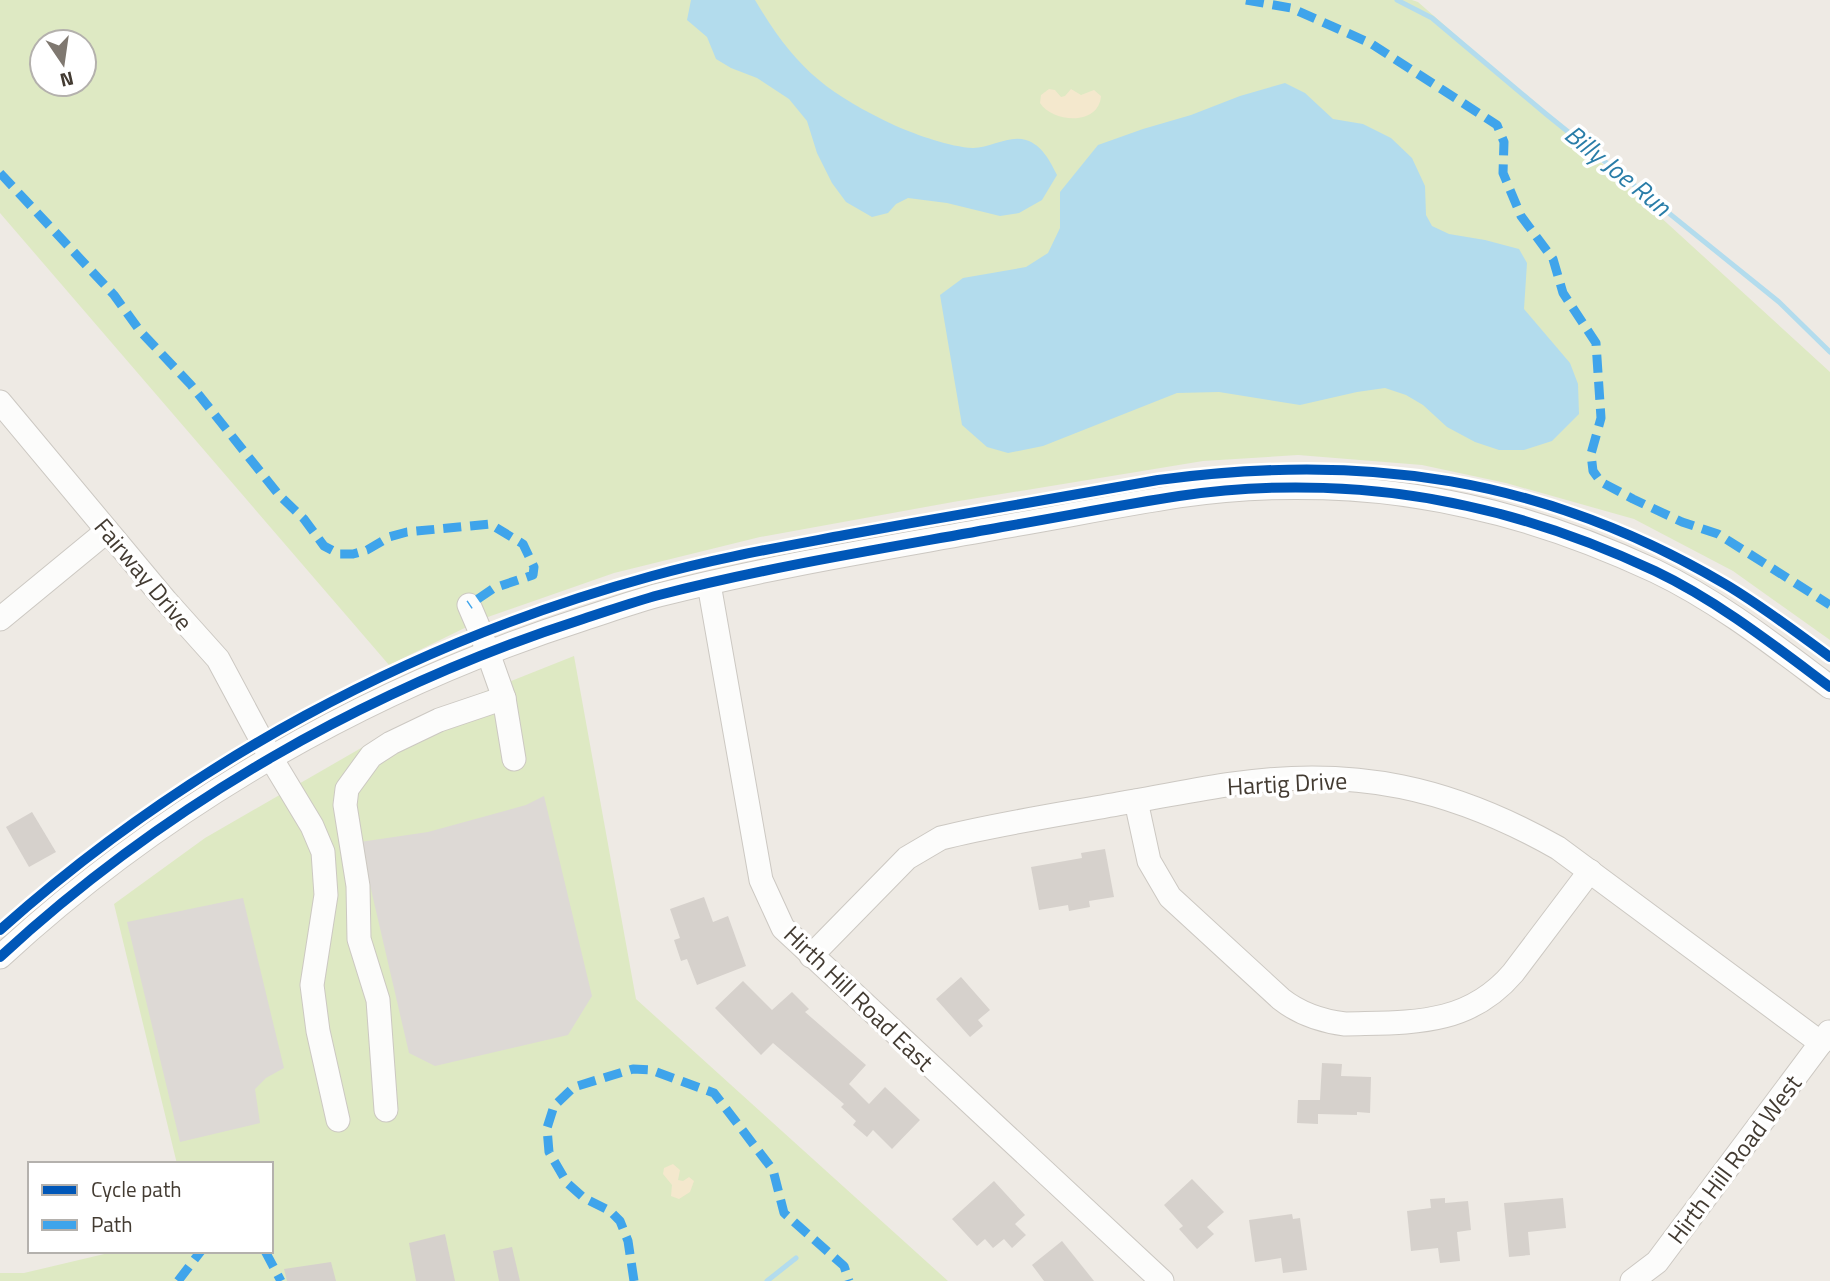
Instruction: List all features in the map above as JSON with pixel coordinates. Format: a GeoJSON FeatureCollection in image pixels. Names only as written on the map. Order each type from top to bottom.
{"type":"FeatureCollection","features":[{"type":"Feature","properties":{"kind":"street","name":"Fairway Drive"},"geometry":{"type":"LineString","coordinates":[[0,402],[218,659],[271,758],[312,826],[323,852],[326,895],[312,985],[318,1031],[338,1119]]}},
{"type":"Feature","properties":{"kind":"street"},"geometry":{"type":"LineString","coordinates":[[0,957],[47,914],[158,829],[271,758],[397,691],[527,637],[643,600],[806,562],[1183,495],[1256,488],[1389,493],[1462,505],[1527,521],[1659,573],[1720,608],[1830,687]]}},
{"type":"Feature","properties":{"kind":"street"},"geometry":{"type":"LineString","coordinates":[[0,619],[107,531]]}},
{"type":"Feature","properties":{"kind":"street","name":"Hirth Hill Road East"},"geometry":{"type":"LineString","coordinates":[[709,584],[761,880],[783,928],[1162,1281]]}},
{"type":"Feature","properties":{"kind":"street"},"geometry":{"type":"LineString","coordinates":[[469,605],[504,698],[514,759]]}},
{"type":"Feature","properties":{"kind":"street"},"geometry":{"type":"LineString","coordinates":[[386,1110],[378,1000],[359,939],[358,886],[345,806],[346,789],[371,756],[391,743],[439,720],[504,698]]}},
{"type":"Feature","properties":{"kind":"street","name":"Hartig Drive"},"geometry":{"type":"LineString","coordinates":[[811,956],[907,858],[941,838],[1233,784],[1324,777],[1391,784],[1447,797],[1524,828],[1558,848],[1825,1037]]}},
{"type":"Feature","properties":{"kind":"street"},"geometry":{"type":"LineString","coordinates":[[1136,801],[1149,861],[1170,897],[1281,999],[1293,1008],[1331,1023],[1432,1020],[1481,1003],[1513,973],[1590,871]]}},
{"type":"Feature","properties":{"kind":"street","name":"Hirth Hill Road West"},"geometry":{"type":"LineString","coordinates":[[1632,1281],[1657,1262],[1825,1037]]}},
{"type":"Feature","properties":{"kind":"green space"},"geometry":{"type":"Polygon","coordinates":[[[0,0],[1412,0],[1418,2],[1599,161],[1830,372],[1830,640],[1733,571],[1634,519],[1506,483],[1422,465],[1298,455],[1203,461],[760,537],[614,573],[485,618],[389,665],[0,213],[0,0]]]}},
{"type":"Feature","properties":{"kind":"green space"},"geometry":{"type":"Polygon","coordinates":[[[574,656],[636,999],[948,1281],[0,1281],[0,1273],[24,1273],[109,1253],[273,1253],[273,1162],[177,1162],[114,904],[205,838],[375,740],[471,697],[574,656]]]}},
{"type":"Feature","properties":{"kind":"sand"},"geometry":{"type":"Polygon","coordinates":[[[1049,89],[1055,90],[1061,97],[1071,89],[1081,95],[1094,90],[1101,96],[1092,113],[1084,117],[1064,117],[1046,110],[1040,103],[1041,95],[1049,89]]]}},
{"type":"Feature","properties":{"kind":"sand"},"geometry":{"type":"Polygon","coordinates":[[[673,1164],[680,1170],[678,1180],[683,1181],[689,1177],[694,1181],[690,1192],[679,1199],[671,1196],[672,1185],[663,1174],[664,1168],[673,1164]]]}},
{"type":"Feature","properties":{"kind":"shaded area"},"geometry":{"type":"Polygon","coordinates":[[[544,796],[592,996],[568,1035],[435,1066],[409,1053],[360,842],[428,832],[526,805],[544,796]]]}},
{"type":"Feature","properties":{"kind":"shaded area"},"geometry":{"type":"Polygon","coordinates":[[[243,898],[284,1068],[266,1078],[255,1089],[260,1123],[180,1142],[127,922],[243,898]]]}},
{"type":"Feature","properties":{"kind":"water"},"geometry":{"type":"Polygon","coordinates":[[[691,0],[755,0],[784,44],[799,61],[831,90],[850,102],[896,126],[954,145],[973,148],[1013,139],[1032,142],[1048,159],[1057,175],[1042,200],[1019,213],[1000,216],[947,203],[908,198],[896,204],[888,213],[872,217],[846,202],[832,183],[817,153],[807,121],[789,99],[757,78],[716,59],[707,37],[687,20],[691,0]]]}},
{"type":"Feature","properties":{"kind":"water"},"geometry":{"type":"Polygon","coordinates":[[[1285,83],[1305,93],[1333,119],[1363,124],[1391,138],[1412,158],[1425,186],[1426,215],[1432,226],[1449,234],[1519,249],[1527,263],[1524,309],[1570,363],[1578,384],[1579,414],[1552,441],[1524,450],[1499,450],[1475,442],[1447,427],[1423,405],[1406,395],[1385,388],[1300,405],[1219,392],[1177,393],[1043,446],[1008,453],[987,447],[962,425],[940,295],[963,278],[1026,267],[1048,253],[1060,228],[1060,192],[1098,145],[1285,83]]]}},
{"type":"Feature","properties":{"kind":"building"},"geometry":{"type":"Polygon","coordinates":[[[32,812],[56,852],[29,867],[6,827],[32,812]]]}},
{"type":"Feature","properties":{"kind":"building"},"geometry":{"type":"Polygon","coordinates":[[[1105,849],[1114,897],[1089,901],[1090,907],[1069,911],[1068,905],[1039,910],[1031,867],[1082,858],[1081,853],[1105,849]]]}},
{"type":"Feature","properties":{"kind":"building"},"geometry":{"type":"Polygon","coordinates":[[[704,897],[713,922],[728,916],[746,966],[697,985],[687,959],[681,961],[674,940],[680,938],[670,909],[704,897]]]}},
{"type":"Feature","properties":{"kind":"building"},"geometry":{"type":"Polygon","coordinates":[[[961,977],[990,1010],[978,1020],[983,1026],[970,1037],[936,999],[961,977]]]}},
{"type":"Feature","properties":{"kind":"building"},"geometry":{"type":"Polygon","coordinates":[[[743,981],[772,1010],[792,992],[809,1009],[805,1012],[866,1065],[849,1084],[869,1104],[885,1087],[920,1120],[892,1149],[873,1130],[867,1137],[853,1125],[856,1121],[841,1107],[844,1104],[773,1043],[761,1055],[715,1008],[743,981]]]}},
{"type":"Feature","properties":{"kind":"building"},"geometry":{"type":"Polygon","coordinates":[[[1322,1063],[1342,1064],[1341,1076],[1371,1077],[1370,1113],[1318,1114],[1318,1124],[1297,1123],[1298,1100],[1320,1100],[1322,1063]]]}},
{"type":"Feature","properties":{"kind":"building"},"geometry":{"type":"Polygon","coordinates":[[[1192,1179],[1224,1212],[1207,1227],[1214,1234],[1197,1249],[1179,1229],[1183,1226],[1164,1205],[1192,1179]]]}},
{"type":"Feature","properties":{"kind":"building"},"geometry":{"type":"Polygon","coordinates":[[[994,1181],[1025,1215],[1015,1224],[1026,1235],[1012,1248],[1004,1239],[993,1248],[985,1239],[977,1246],[952,1219],[994,1181]]]}},
{"type":"Feature","properties":{"kind":"building"},"geometry":{"type":"Polygon","coordinates":[[[1445,1198],[1445,1203],[1468,1201],[1471,1230],[1457,1232],[1460,1261],[1440,1263],[1438,1248],[1411,1251],[1407,1211],[1431,1208],[1430,1199],[1445,1198]]]}},
{"type":"Feature","properties":{"kind":"building"},"geometry":{"type":"Polygon","coordinates":[[[1563,1198],[1566,1228],[1528,1232],[1530,1255],[1509,1257],[1504,1203],[1563,1198]]]}},
{"type":"Feature","properties":{"kind":"building"},"geometry":{"type":"Polygon","coordinates":[[[1292,1214],[1293,1219],[1300,1218],[1307,1270],[1283,1273],[1281,1258],[1255,1262],[1249,1220],[1292,1214]]]}},
{"type":"Feature","properties":{"kind":"building"},"geometry":{"type":"Polygon","coordinates":[[[445,1234],[455,1281],[416,1281],[409,1243],[445,1234]]]}},
{"type":"Feature","properties":{"kind":"building"},"geometry":{"type":"Polygon","coordinates":[[[1062,1241],[1094,1281],[1044,1281],[1032,1265],[1062,1241]]]}},
{"type":"Feature","properties":{"kind":"building"},"geometry":{"type":"Polygon","coordinates":[[[512,1247],[520,1281],[499,1281],[493,1251],[512,1247]]]}},
{"type":"Feature","properties":{"kind":"building"},"geometry":{"type":"Polygon","coordinates":[[[331,1262],[336,1281],[287,1281],[284,1269],[331,1262]]]}},
{"type":"Feature","properties":{"kind":"waterway","name":"Billy Joe Run"},"geometry":{"type":"LineString","coordinates":[[1397,0],[1432,18],[1779,302],[1830,352]]}},
{"type":"Feature","properties":{"kind":"waterway"},"geometry":{"type":"LineString","coordinates":[[767,1281],[796,1258]]}},
{"type":"Feature","properties":{"kind":"marked path"},"geometry":{"type":"LineString","coordinates":[[1246,0],[1291,8],[1370,43],[1497,125],[1504,142],[1503,173],[1521,216],[1553,259],[1563,293],[1596,343],[1601,418],[1591,454],[1593,471],[1601,482],[1633,499],[1682,522],[1718,534],[1830,605]]}},
{"type":"Feature","properties":{"kind":"marked path"},"geometry":{"type":"LineString","coordinates":[[0,173],[114,295],[140,331],[191,385],[279,495],[304,519],[324,546],[339,554],[353,554],[367,550],[389,537],[407,532],[490,524],[523,544],[534,567],[533,575],[494,588],[469,605]]}},
{"type":"Feature","properties":{"kind":"marked path"},"geometry":{"type":"LineString","coordinates":[[634,1281],[628,1241],[620,1221],[610,1211],[584,1198],[567,1183],[549,1152],[547,1128],[554,1106],[574,1087],[633,1069],[651,1070],[714,1093],[773,1170],[784,1213],[844,1266],[849,1281]]}},
{"type":"Feature","properties":{"kind":"marked path"},"geometry":{"type":"LineString","coordinates":[[178,1281],[199,1253]]}},
{"type":"Feature","properties":{"kind":"marked path"},"geometry":{"type":"LineString","coordinates":[[266,1253],[281,1281]]}},
{"type":"Feature","properties":{"kind":"cycle path"},"geometry":{"type":"LineString","coordinates":[[0,930],[72,870],[146,814],[224,762],[389,673],[475,636],[562,603],[652,576],[748,553],[1158,480],[1234,472],[1308,469],[1380,472],[1451,481],[1520,497],[1589,519],[1657,548],[1739,592],[1830,657]]}},
{"type":"Feature","properties":{"kind":"cycle path"},"geometry":{"type":"LineString","coordinates":[[0,957],[64,901],[131,849],[273,756],[425,679],[503,647],[659,595],[744,575],[1179,496],[1287,487],[1360,490],[1432,499],[1515,518],[1609,551],[1678,583],[1746,625],[1830,687]]}}]}
